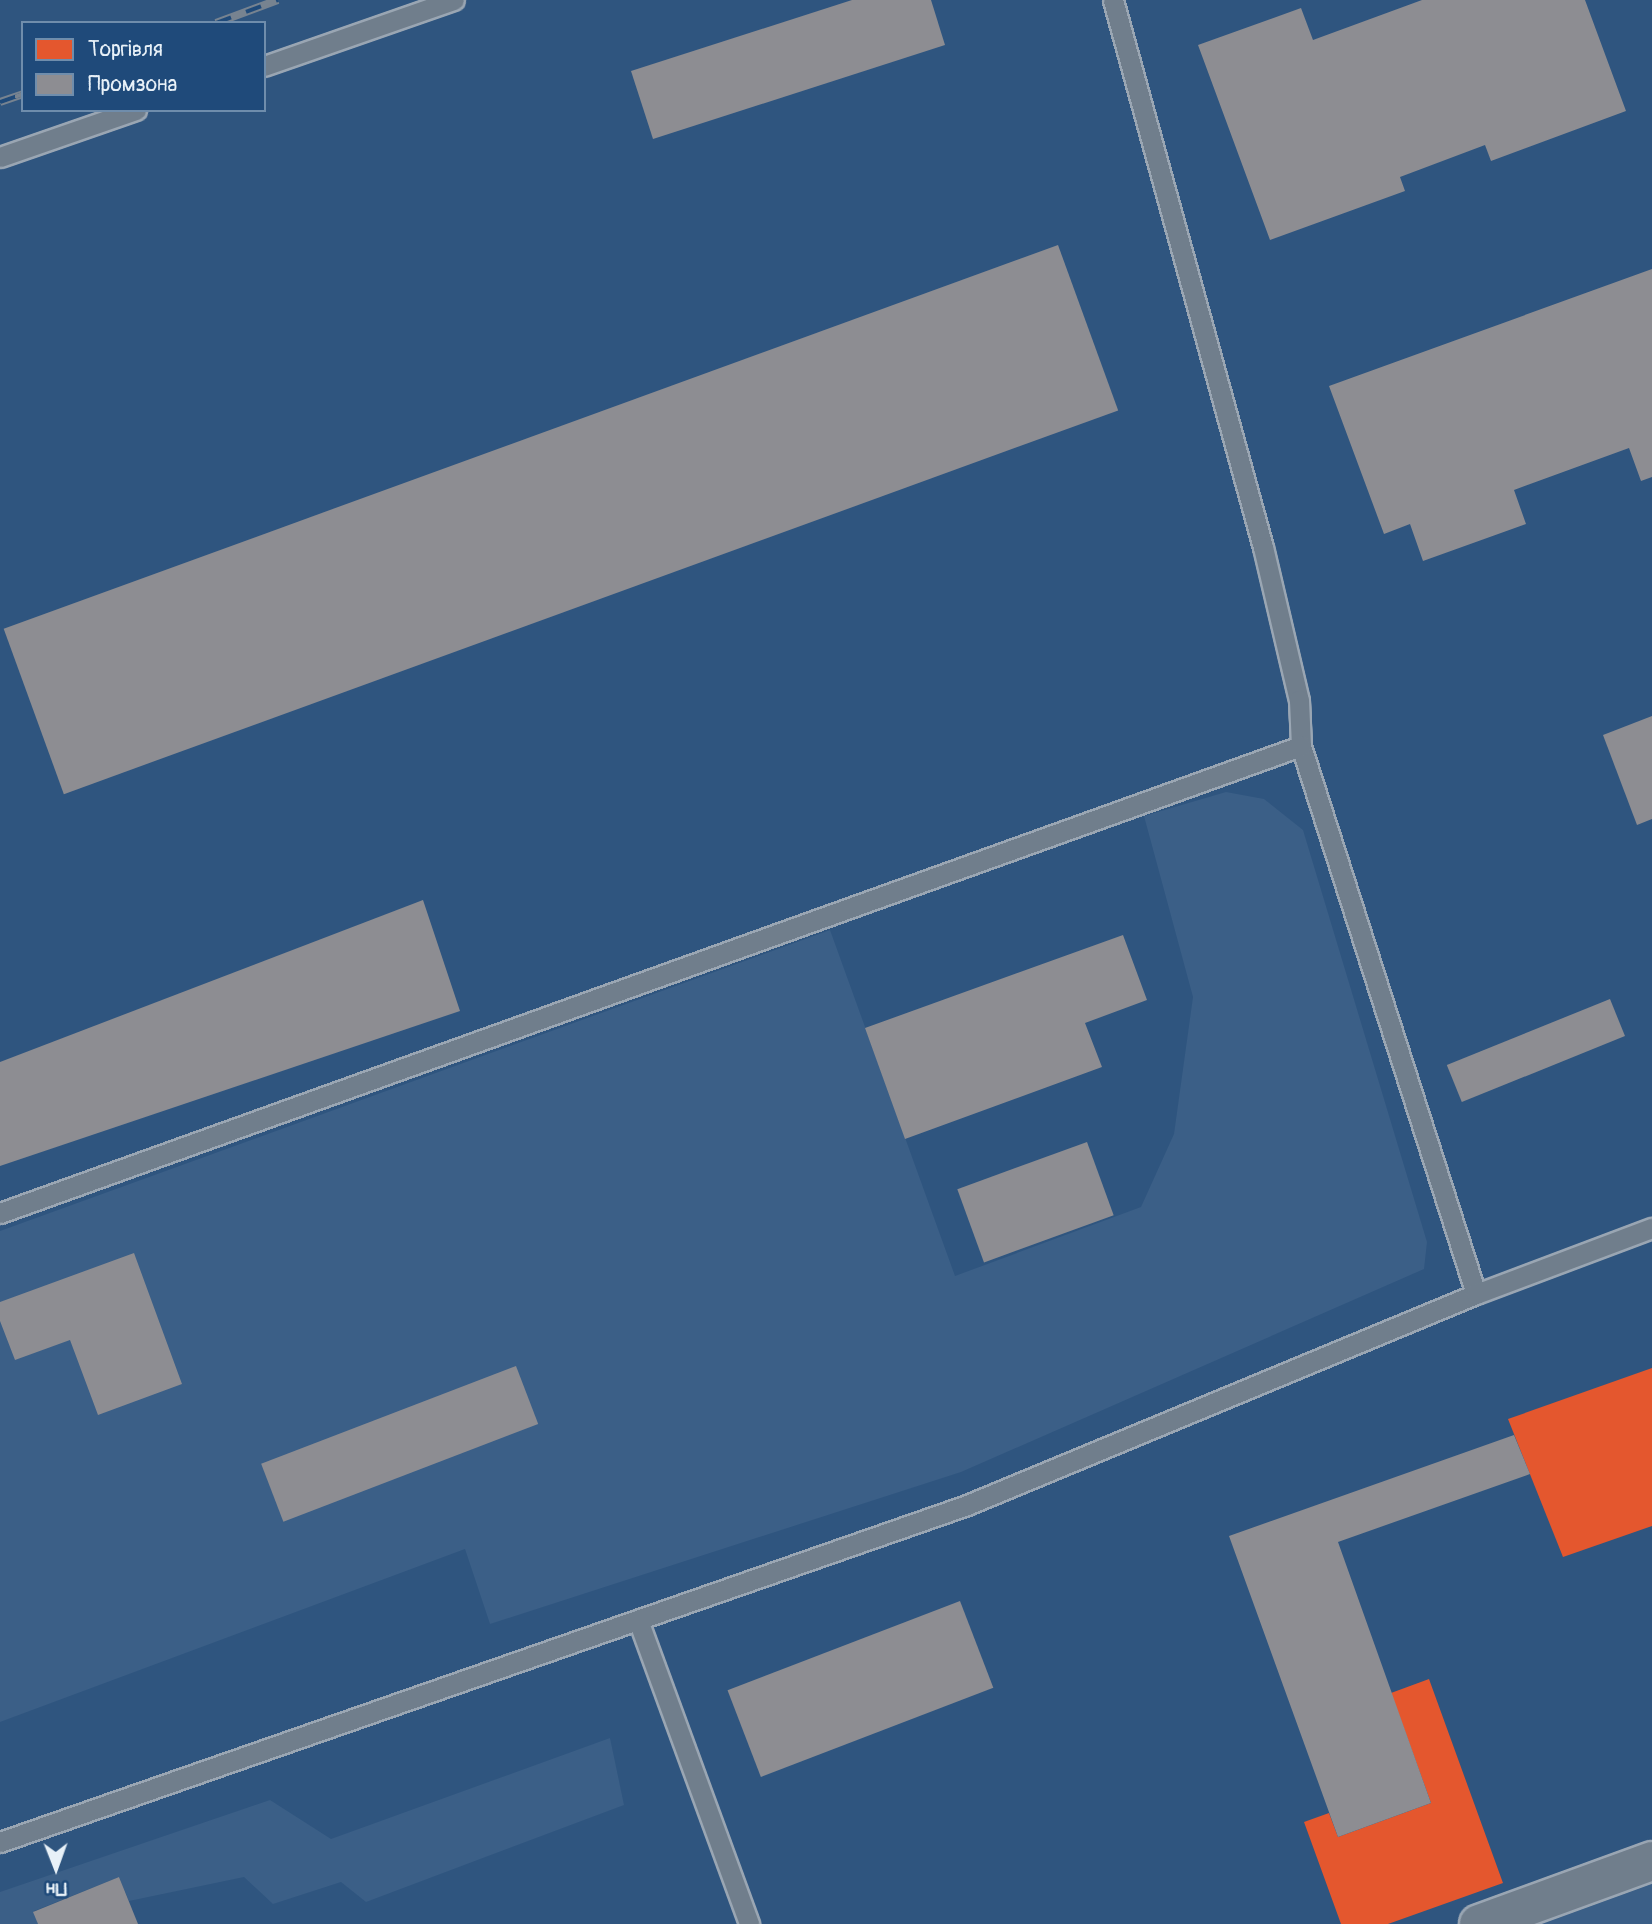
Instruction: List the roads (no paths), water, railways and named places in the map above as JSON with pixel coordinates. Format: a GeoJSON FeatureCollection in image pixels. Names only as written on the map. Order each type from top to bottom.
{"type":"FeatureCollection","features":[{"type":"Feature","properties":{"kind":"street"},"geometry":{"type":"LineString","coordinates":[[1479,1924],[1652,1861]]}},
{"type":"Feature","properties":{"kind":"lane"},"geometry":{"type":"LineString","coordinates":[[266,65],[454,0]]}},
{"type":"Feature","properties":{"kind":"lane"},"geometry":{"type":"LineString","coordinates":[[1113,0],[1263,547],[1299,699],[1301,746],[1476,1294]]}},
{"type":"Feature","properties":{"kind":"lane"},"geometry":{"type":"LineString","coordinates":[[0,157],[130,112]]}},
{"type":"Feature","properties":{"kind":"lane"},"geometry":{"type":"LineString","coordinates":[[0,1213],[1301,746]]}},
{"type":"Feature","properties":{"kind":"lane"},"geometry":{"type":"LineString","coordinates":[[0,1842],[967,1505],[1476,1294],[1652,1228]]}},
{"type":"Feature","properties":{"kind":"lane"},"geometry":{"type":"LineString","coordinates":[[638,1620],[749,1924]]}},
{"type":"Feature","properties":{"kind":"railway"},"geometry":{"type":"LineString","coordinates":[[221,21],[278,0]]}},
{"type":"Feature","properties":{"kind":"railway"},"geometry":{"type":"LineString","coordinates":[[0,102],[21,95]]}}]}
